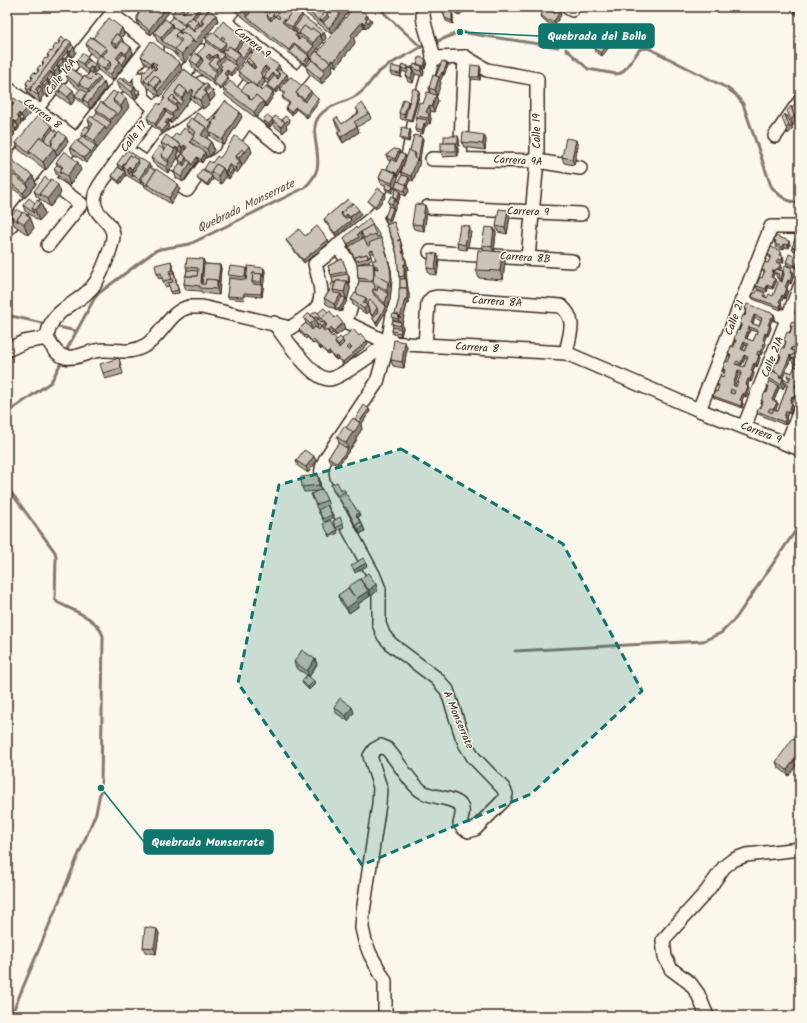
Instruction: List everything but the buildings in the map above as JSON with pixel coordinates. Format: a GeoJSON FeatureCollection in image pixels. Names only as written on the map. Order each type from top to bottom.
{"type":"FeatureCollection","features":[{"type":"Feature","properties":{"kind":"street"},"geometry":{"type":"LineString","coordinates":[[7,230],[178,7]]}},
{"type":"Feature","properties":{"kind":"street","name":"Carrera 9"},"geometry":{"type":"LineString","coordinates":[[206,7],[298,79],[331,39]]}},
{"type":"Feature","properties":{"kind":"street","name":"Calle 17"},"geometry":{"type":"LineString","coordinates":[[47,338],[50,325],[58,315],[90,290],[95,283],[112,244],[113,234],[109,225],[96,211],[94,203],[95,193],[155,109],[177,63],[224,21],[235,7]]}},
{"type":"Feature","properties":{"kind":"street"},"geometry":{"type":"LineString","coordinates":[[290,7],[331,39],[341,27]]}},
{"type":"Feature","properties":{"kind":"street"},"geometry":{"type":"LineString","coordinates":[[7,350],[24,342],[47,338],[52,349],[64,356],[77,357],[95,351],[108,350],[121,352],[133,351],[156,337],[175,315],[188,308],[202,307],[290,328],[305,319],[319,305],[321,288],[315,264],[375,216],[392,197],[401,177],[409,152],[415,120],[433,55],[424,24],[422,14],[423,7]]}},
{"type":"Feature","properties":{"kind":"street"},"geometry":{"type":"LineString","coordinates":[[114,10],[151,44],[177,63],[280,146]]}},
{"type":"Feature","properties":{"kind":"street","name":"Calle 16A"},"geometry":{"type":"LineString","coordinates":[[7,148],[114,10]]}},
{"type":"Feature","properties":{"kind":"street"},"geometry":{"type":"LineString","coordinates":[[148,164],[165,140],[206,113],[220,98],[258,48]]}},
{"type":"Feature","properties":{"kind":"street"},"geometry":{"type":"LineString","coordinates":[[433,55],[465,57],[460,159]]}},
{"type":"Feature","properties":{"kind":"street","name":"Calle 19"},"geometry":{"type":"LineString","coordinates":[[465,57],[487,70],[537,79],[537,160],[531,212],[528,258]]}},
{"type":"Feature","properties":{"kind":"street"},"geometry":{"type":"LineString","coordinates":[[140,79],[142,97],[155,109]]}},
{"type":"Feature","properties":{"kind":"street","name":"Carrera 8"},"geometry":{"type":"LineString","coordinates":[[7,88],[77,140]]}},
{"type":"Feature","properties":{"kind":"street"},"geometry":{"type":"LineString","coordinates":[[775,136],[800,101]]}},
{"type":"Feature","properties":{"kind":"street"},"geometry":{"type":"LineString","coordinates":[[125,149],[188,190],[204,166],[215,162],[224,155],[248,120]]}},
{"type":"Feature","properties":{"kind":"street","name":"Carrera 9A"},"geometry":{"type":"LineString","coordinates":[[432,159],[537,160],[580,168]]}},
{"type":"Feature","properties":{"kind":"street"},"geometry":{"type":"LineString","coordinates":[[47,179],[81,204],[48,245]]}},
{"type":"Feature","properties":{"kind":"street","name":"Carrera 9"},"geometry":{"type":"LineString","coordinates":[[428,207],[581,214]]}},
{"type":"Feature","properties":{"kind":"street"},"geometry":{"type":"LineString","coordinates":[[274,323],[310,369],[318,376],[329,379],[339,375],[388,343],[396,296],[395,278],[393,263],[386,238],[375,216]]}},
{"type":"Feature","properties":{"kind":"street","name":"Calle 21"},"geometry":{"type":"LineString","coordinates":[[700,410],[771,227],[800,227]]}},
{"type":"Feature","properties":{"kind":"street"},"geometry":{"type":"LineString","coordinates":[[337,246],[352,270],[355,288],[351,307],[344,322]]}},
{"type":"Feature","properties":{"kind":"street","name":"Carrera 8B"},"geometry":{"type":"LineString","coordinates":[[430,252],[572,261]]}},
{"type":"Feature","properties":{"kind":"street","name":"Calle 21A"},"geometry":{"type":"LineString","coordinates":[[744,427],[794,320],[800,286]]}},
{"type":"Feature","properties":{"kind":"street","name":"Carrera 8A"},"geometry":{"type":"LineString","coordinates":[[424,344],[428,303],[432,298],[437,297],[561,306],[568,311],[572,320],[566,354]]}},
{"type":"Feature","properties":{"kind":"street"},"geometry":{"type":"LineString","coordinates":[[742,300],[794,320]]}},
{"type":"Feature","properties":{"kind":"street"},"geometry":{"type":"LineString","coordinates":[[319,305],[344,322],[388,343]]}},
{"type":"Feature","properties":{"kind":"street","name":"Carrera 8"},"geometry":{"type":"LineString","coordinates":[[388,343],[424,344],[566,354],[700,410]]}},
{"type":"Feature","properties":{"kind":"street","name":"A Monserrate"},"geometry":{"type":"LineString","coordinates":[[385,1016],[385,981],[370,954],[365,942],[362,928],[380,792],[370,756],[374,750],[381,746],[387,750],[417,787],[432,796],[454,801],[461,806],[462,812],[460,824],[463,828],[469,831],[475,829],[504,800],[506,794],[503,788],[474,758],[466,745],[447,690],[436,678],[391,644],[384,636],[379,624],[379,589],[373,574],[324,484],[321,475],[321,466],[377,382],[388,343]]}},
{"type":"Feature","properties":{"kind":"street","name":"Carrera 9"},"geometry":{"type":"LineString","coordinates":[[700,410],[800,449]]}},
{"type":"Feature","properties":{"kind":"street"},"geometry":{"type":"LineString","coordinates":[[787,444],[800,411]]}},
{"type":"Feature","properties":{"kind":"street"},"geometry":{"type":"LineString","coordinates":[[707,1016],[698,994],[690,983],[671,969],[665,957],[663,940],[707,891],[724,867],[733,860],[746,855],[800,849]]}},
{"type":"Feature","properties":{"kind":"highlighted area"},"geometry":{"type":"Polygon","coordinates":[[[401,449],[563,544],[642,691],[531,794],[362,865],[238,683],[279,485],[401,449]]]}},
{"type":"Feature","properties":{"kind":"waterway"},"geometry":{"type":"LineString","coordinates":[[380,7],[385,14],[421,47],[427,45]]}},
{"type":"Feature","properties":{"kind":"waterway"},"geometry":{"type":"LineString","coordinates":[[433,43],[460,32],[558,47]]}},
{"type":"Feature","properties":{"kind":"waterway","name":"Quebrada Monserrate"},"geometry":{"type":"LineString","coordinates":[[67,349],[94,299],[99,293],[155,251],[190,244],[304,188],[310,182],[317,170],[318,159],[315,128],[316,122],[323,112],[360,94],[384,68],[421,47]]}},
{"type":"Feature","properties":{"kind":"waterway"},"geometry":{"type":"LineString","coordinates":[[566,49],[588,69],[616,74],[621,73],[625,69],[640,49],[648,48],[727,88],[736,95],[743,104],[771,186],[784,198],[800,203]]}},
{"type":"Feature","properties":{"kind":"waterway"},"geometry":{"type":"LineString","coordinates":[[7,317],[11,316],[42,323]]}},
{"type":"Feature","properties":{"kind":"waterway"},"geometry":{"type":"LineString","coordinates":[[54,326],[76,331]]}},
{"type":"Feature","properties":{"kind":"waterway","name":"Quebrada Monserrate"},"geometry":{"type":"LineString","coordinates":[[7,413],[51,382],[62,361]]}},
{"type":"Feature","properties":{"kind":"waterway","name":"Quebrada Monserrate"},"geometry":{"type":"LineString","coordinates":[[7,487],[55,552],[55,599],[57,602],[96,624],[103,636],[101,788],[96,813],[11,1016]]}},
{"type":"Feature","properties":{"kind":"waterway"},"geometry":{"type":"LineString","coordinates":[[515,651],[703,641],[721,633],[736,618],[800,526]]}},
{"type":"Feature","properties":{"kind":"place","name":"Quebrada del Bollo"},"geometry":{"type":"Point","coordinates":[460,32]}},
{"type":"Feature","properties":{"kind":"place","name":"Quebrada Monserrate"},"geometry":{"type":"Point","coordinates":[101,788]}}]}
